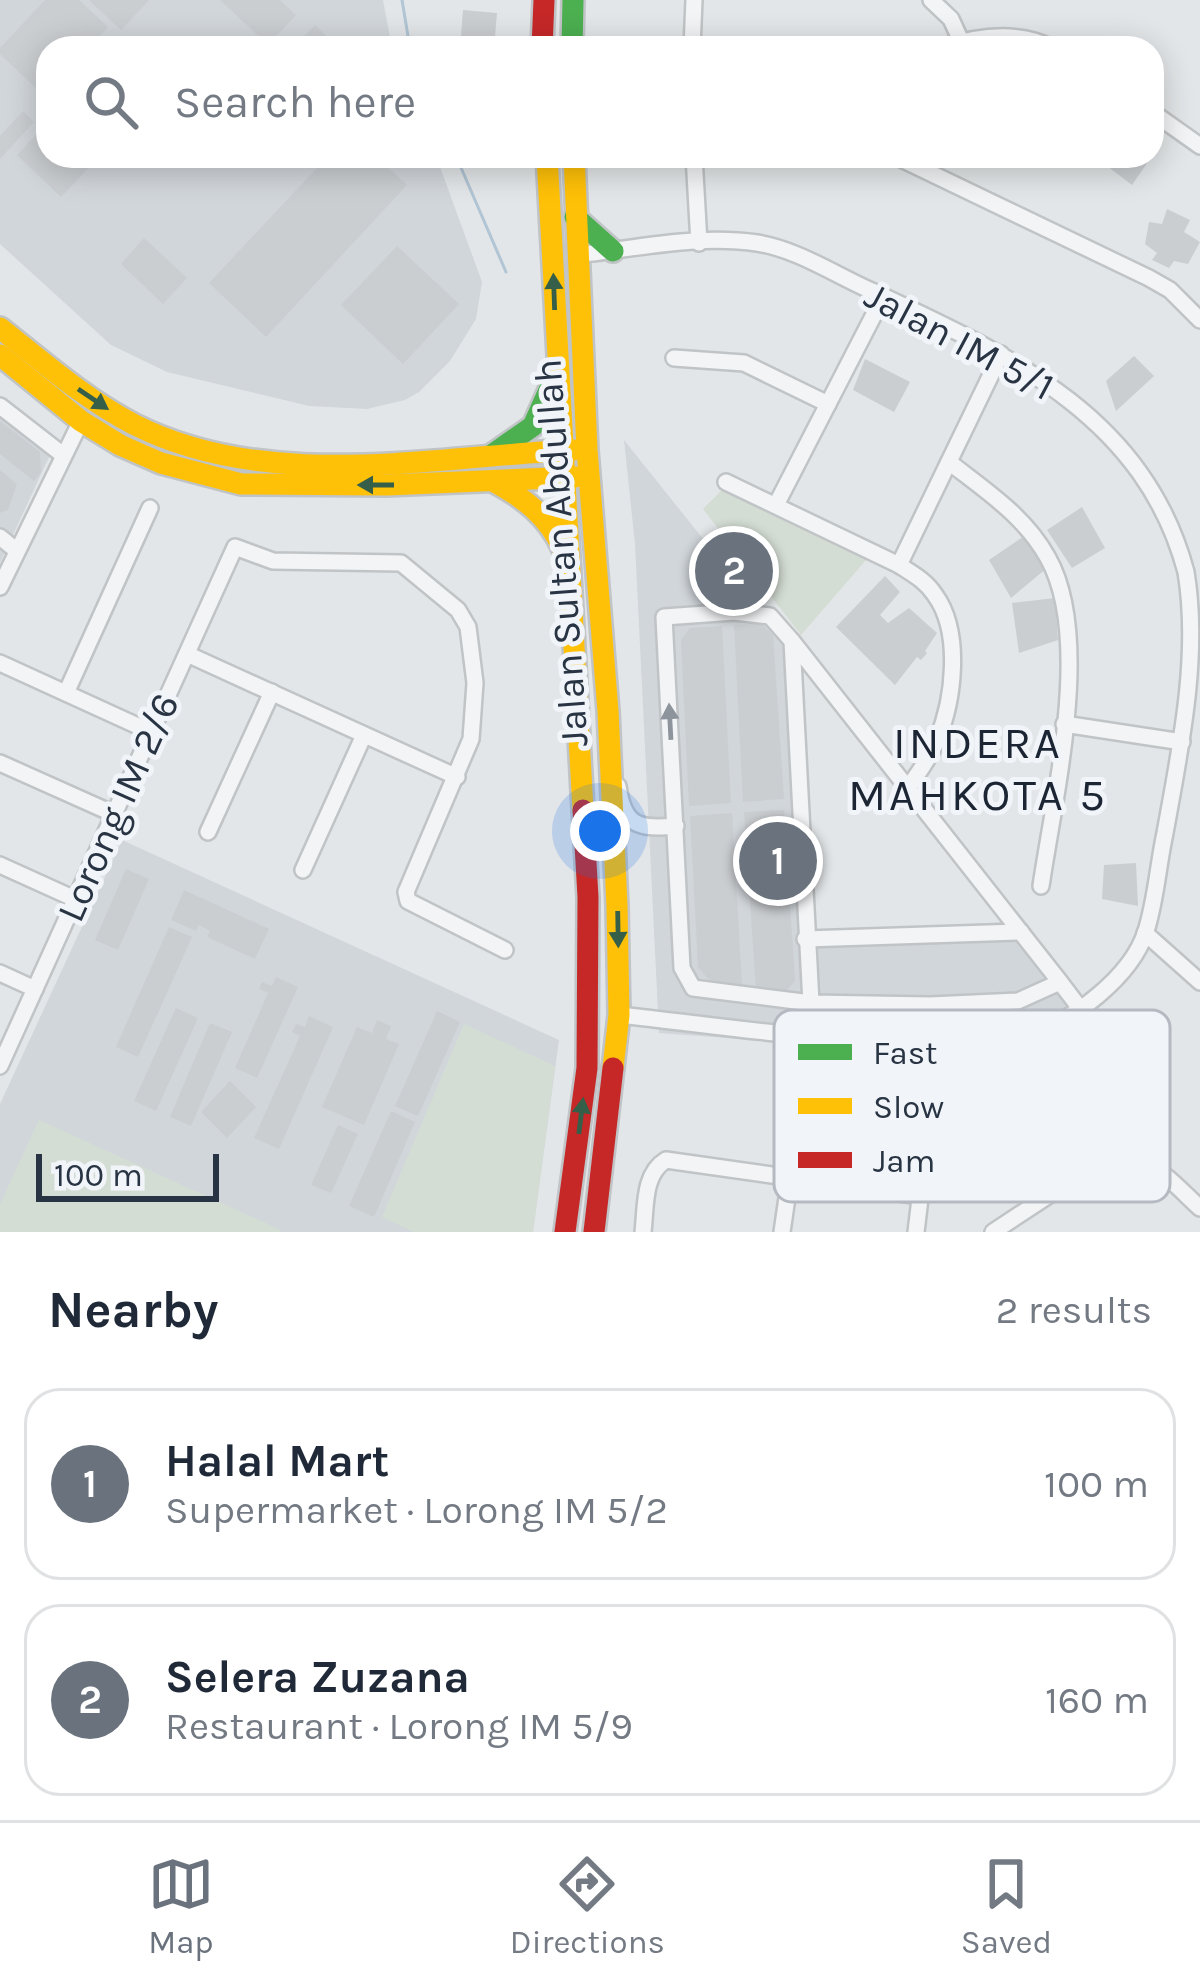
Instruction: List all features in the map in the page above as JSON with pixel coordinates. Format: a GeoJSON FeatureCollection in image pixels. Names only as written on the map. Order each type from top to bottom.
{"type":"FeatureCollection","features":[{"type":"Feature","properties":{"kind":"main road"},"geometry":{"type":"LineString","coordinates":[[542,36],[544,0]]}},
{"type":"Feature","properties":{"kind":"main road"},"geometry":{"type":"LineString","coordinates":[[572,36],[573,0]]}},
{"type":"Feature","properties":{"kind":"main road","name":"Jalan Sultan Abdullah"},"geometry":{"type":"LineString","coordinates":[[548,168],[557,370],[575,451]]}},
{"type":"Feature","properties":{"kind":"main road","name":"Jalan Sultan Abdullah"},"geometry":{"type":"LineString","coordinates":[[574,168],[576,477],[608,711],[619,1015],[594,1232]]}},
{"type":"Feature","properties":{"kind":"main road"},"geometry":{"type":"LineString","coordinates":[[575,218],[613,251]]}},
{"type":"Feature","properties":{"kind":"main road"},"geometry":{"type":"LineString","coordinates":[[0,328],[102,406],[139,428],[202,452],[271,463],[575,451]]}},
{"type":"Feature","properties":{"kind":"main road"},"geometry":{"type":"LineString","coordinates":[[0,355],[81,421],[120,445],[161,463],[242,484],[387,485],[576,477]]}},
{"type":"Feature","properties":{"kind":"main road"},"geometry":{"type":"LineString","coordinates":[[487,457],[532,426],[557,370]]}},
{"type":"Feature","properties":{"kind":"main road","name":"Jalan Sultan Abdullah"},"geometry":{"type":"LineString","coordinates":[[566,1232],[587,1068],[590,992],[568,567],[576,477]]}},
{"type":"Feature","properties":{"kind":"main road"},"geometry":{"type":"LineString","coordinates":[[493,481],[533,505],[546,519],[562,544],[568,567]]}},
{"type":"Feature","properties":{"kind":"street"},"geometry":{"type":"LineString","coordinates":[[692,36],[694,0]]}},
{"type":"Feature","properties":{"kind":"street"},"geometry":{"type":"LineString","coordinates":[[931,0],[951,19],[959,36]]}},
{"type":"Feature","properties":{"kind":"street"},"geometry":{"type":"LineString","coordinates":[[1164,120],[1200,146]]}},
{"type":"Feature","properties":{"kind":"street"},"geometry":{"type":"LineString","coordinates":[[695,168],[699,243]]}},
{"type":"Feature","properties":{"kind":"street"},"geometry":{"type":"LineString","coordinates":[[920,168],[1149,278],[1170,290],[1200,320]]}},
{"type":"Feature","properties":{"kind":"street","name":"Jalan IM 5/1"},"geometry":{"type":"LineString","coordinates":[[576,255],[699,243],[760,243],[1001,354],[1052,385],[1119,445],[1147,484],[1193,573],[1192,672],[1145,934],[1129,962],[1074,1010]]}},
{"type":"Feature","properties":{"kind":"street"},"geometry":{"type":"LineString","coordinates":[[776,505],[883,297]]}},
{"type":"Feature","properties":{"kind":"street"},"geometry":{"type":"LineString","coordinates":[[899,566],[1001,354]]}},
{"type":"Feature","properties":{"kind":"street"},"geometry":{"type":"LineString","coordinates":[[674,358],[744,363],[828,404]]}},
{"type":"Feature","properties":{"kind":"street"},"geometry":{"type":"LineString","coordinates":[[0,406],[64,454]]}},
{"type":"Feature","properties":{"kind":"street"},"geometry":{"type":"LineString","coordinates":[[0,587],[81,421]]}},
{"type":"Feature","properties":{"kind":"street"},"geometry":{"type":"LineString","coordinates":[[949,462],[1010,509],[1047,556],[1060,583],[1069,648],[1064,724],[1041,886]]}},
{"type":"Feature","properties":{"kind":"street"},"geometry":{"type":"LineString","coordinates":[[726,482],[899,566],[924,581],[944,610],[951,644],[944,722],[928,759],[908,788]]}},
{"type":"Feature","properties":{"kind":"street"},"geometry":{"type":"LineString","coordinates":[[66,693],[149,508]]}},
{"type":"Feature","properties":{"kind":"street"},"geometry":{"type":"LineString","coordinates":[[0,537],[17,551]]}},
{"type":"Feature","properties":{"kind":"street","name":"Lorong IM 2/6"},"geometry":{"type":"LineString","coordinates":[[0,1066],[235,548],[273,561],[401,563],[458,610],[468,627],[475,683],[471,739],[457,777]]}},
{"type":"Feature","properties":{"kind":"street"},"geometry":{"type":"LineString","coordinates":[[1060,982],[1018,1000],[929,1005],[811,1003],[693,988],[682,968],[664,617],[769,614],[908,788],[1021,932],[1060,982],[1079,1007]]}},
{"type":"Feature","properties":{"kind":"street"},"geometry":{"type":"LineString","coordinates":[[792,641],[811,1003]]}},
{"type":"Feature","properties":{"kind":"street"},"geometry":{"type":"LineString","coordinates":[[187,654],[457,777],[406,892],[409,901],[505,950]]}},
{"type":"Feature","properties":{"kind":"street"},"geometry":{"type":"LineString","coordinates":[[0,663],[151,732]]}},
{"type":"Feature","properties":{"kind":"street"},"geometry":{"type":"LineString","coordinates":[[208,832],[272,692]]}},
{"type":"Feature","properties":{"kind":"street"},"geometry":{"type":"LineString","coordinates":[[608,711],[619,796],[631,822],[645,828],[676,826]]}},
{"type":"Feature","properties":{"kind":"street"},"geometry":{"type":"LineString","coordinates":[[1064,724],[1182,742]]}},
{"type":"Feature","properties":{"kind":"street"},"geometry":{"type":"LineString","coordinates":[[303,870],[364,734]]}},
{"type":"Feature","properties":{"kind":"street"},"geometry":{"type":"LineString","coordinates":[[0,763],[114,814]]}},
{"type":"Feature","properties":{"kind":"street"},"geometry":{"type":"LineString","coordinates":[[0,865],[75,899]]}},
{"type":"Feature","properties":{"kind":"street"},"geometry":{"type":"LineString","coordinates":[[805,939],[1021,932]]}},
{"type":"Feature","properties":{"kind":"street"},"geometry":{"type":"LineString","coordinates":[[1145,934],[1200,982]]}},
{"type":"Feature","properties":{"kind":"street"},"geometry":{"type":"LineString","coordinates":[[0,973],[35,989]]}},
{"type":"Feature","properties":{"kind":"street","name":"Jalan IM 5/1"},"geometry":{"type":"LineString","coordinates":[[619,1015],[774,1031]]}},
{"type":"Feature","properties":{"kind":"street"},"geometry":{"type":"LineString","coordinates":[[643,1232],[648,1182],[660,1162],[774,1175]]}},
{"type":"Feature","properties":{"kind":"street"},"geometry":{"type":"LineString","coordinates":[[1170,1180],[1200,1208]]}},
{"type":"Feature","properties":{"kind":"street"},"geometry":{"type":"LineString","coordinates":[[782,1232],[786,1202]]}},
{"type":"Feature","properties":{"kind":"street"},"geometry":{"type":"LineString","coordinates":[[916,1232],[919,1202]]}},
{"type":"Feature","properties":{"kind":"street"},"geometry":{"type":"LineString","coordinates":[[993,1232],[1039,1202]]}},
{"type":"Feature","properties":{"kind":"shaded area"},"geometry":{"type":"Polygon","coordinates":[[[0,0],[383,0],[390,36],[36,36],[36,168],[440,168],[482,282],[476,319],[450,361],[419,392],[367,409],[309,406],[167,372],[111,345],[0,244],[0,0]]]}},
{"type":"Feature","properties":{"kind":"shaded area"},"geometry":{"type":"Polygon","coordinates":[[[0,414],[50,455],[0,563],[0,414]]]}},
{"type":"Feature","properties":{"kind":"shaded area"},"geometry":{"type":"Polygon","coordinates":[[[624,440],[799,659],[812,933],[1009,922],[1080,1010],[774,1010],[774,1041],[659,1033],[635,544],[624,440]]]}},
{"type":"Feature","properties":{"kind":"shaded area"},"geometry":{"type":"Polygon","coordinates":[[[723,489],[867,559],[801,635],[703,509],[723,489]]]}},
{"type":"Feature","properties":{"kind":"shaded area"},"geometry":{"type":"Polygon","coordinates":[[[122,840],[559,1040],[533,1232],[0,1232],[0,1104],[122,840]]]}},
{"type":"Feature","properties":{"kind":"shaded area"},"geometry":{"type":"Polygon","coordinates":[[[464,1024],[555,1066],[533,1232],[414,1232],[382,1217],[464,1024]]]}},
{"type":"Feature","properties":{"kind":"shaded area"},"geometry":{"type":"Polygon","coordinates":[[[39,1120],[281,1230],[0,1232],[0,1204],[39,1120]]]}},
{"type":"Feature","properties":{"kind":"building"},"geometry":{"type":"Polygon","coordinates":[[[45,0],[79,0],[108,27],[99,36],[36,36],[36,88],[0,54],[0,48],[45,0]]]}},
{"type":"Feature","properties":{"kind":"building"},"geometry":{"type":"Polygon","coordinates":[[[89,0],[149,0],[121,30],[89,0]]]}},
{"type":"Feature","properties":{"kind":"building"},"geometry":{"type":"Polygon","coordinates":[[[220,0],[280,0],[296,15],[276,36],[258,36],[220,0]]]}},
{"type":"Feature","properties":{"kind":"building"},"geometry":{"type":"Polygon","coordinates":[[[463,10],[497,13],[495,36],[461,36],[463,10]]]}},
{"type":"Feature","properties":{"kind":"building"},"geometry":{"type":"Polygon","coordinates":[[[315,25],[326,36],[304,36],[315,25]]]}},
{"type":"Feature","properties":{"kind":"building"},"geometry":{"type":"Polygon","coordinates":[[[23,111],[34,122],[0,159],[0,136],[23,111]]]}},
{"type":"Feature","properties":{"kind":"building"},"geometry":{"type":"Polygon","coordinates":[[[36,135],[36,168],[89,168],[61,197],[17,155],[36,135]]]}},
{"type":"Feature","properties":{"kind":"building"},"geometry":{"type":"Polygon","coordinates":[[[317,168],[389,168],[407,185],[266,337],[209,283],[317,168]]]}},
{"type":"Feature","properties":{"kind":"building"},"geometry":{"type":"Polygon","coordinates":[[[1110,168],[1144,168],[1132,185],[1110,168]]]}},
{"type":"Feature","properties":{"kind":"building"},"geometry":{"type":"Polygon","coordinates":[[[1167,209],[1190,220],[1184,232],[1200,242],[1188,264],[1174,261],[1169,268],[1152,260],[1157,253],[1145,244],[1149,222],[1162,224],[1167,209]]]}},
{"type":"Feature","properties":{"kind":"building"},"geometry":{"type":"Polygon","coordinates":[[[144,238],[187,278],[163,304],[121,264],[144,238]]]}},
{"type":"Feature","properties":{"kind":"building"},"geometry":{"type":"Polygon","coordinates":[[[397,246],[459,304],[403,364],[341,305],[397,246]]]}},
{"type":"Feature","properties":{"kind":"building"},"geometry":{"type":"Polygon","coordinates":[[[1134,356],[1154,376],[1116,411],[1106,381],[1134,356]]]}},
{"type":"Feature","properties":{"kind":"building"},"geometry":{"type":"Polygon","coordinates":[[[865,359],[910,382],[894,412],[853,390],[865,359]]]}},
{"type":"Feature","properties":{"kind":"building"},"geometry":{"type":"Polygon","coordinates":[[[0,421],[40,452],[41,472],[34,481],[0,454],[0,421]]]}},
{"type":"Feature","properties":{"kind":"building"},"geometry":{"type":"Polygon","coordinates":[[[0,470],[17,484],[8,510],[0,513],[0,470]]]}},
{"type":"Feature","properties":{"kind":"building"},"geometry":{"type":"Polygon","coordinates":[[[1082,507],[1105,548],[1072,568],[1047,530],[1082,507]]]}},
{"type":"Feature","properties":{"kind":"building"},"geometry":{"type":"Polygon","coordinates":[[[1027,534],[1047,568],[1011,598],[989,560],[1027,534]]]}},
{"type":"Feature","properties":{"kind":"building"},"geometry":{"type":"Polygon","coordinates":[[[885,576],[900,592],[880,615],[888,623],[909,608],[937,633],[927,653],[921,660],[917,657],[895,685],[836,627],[885,576]]]}},
{"type":"Feature","properties":{"kind":"building"},"geometry":{"type":"Polygon","coordinates":[[[1055,598],[1058,640],[1019,653],[1012,603],[1055,598]]]}},
{"type":"Feature","properties":{"kind":"building"},"geometry":{"type":"Polygon","coordinates":[[[760,623],[773,635],[784,799],[743,802],[734,625],[760,623]]]}},
{"type":"Feature","properties":{"kind":"building"},"geometry":{"type":"Polygon","coordinates":[[[722,626],[731,803],[689,806],[681,640],[690,628],[722,626]]]}},
{"type":"Feature","properties":{"kind":"building"},"geometry":{"type":"Polygon","coordinates":[[[784,810],[795,981],[784,993],[756,990],[744,812],[784,810]]]}},
{"type":"Feature","properties":{"kind":"building"},"geometry":{"type":"Polygon","coordinates":[[[732,813],[739,987],[708,979],[698,967],[690,816],[732,813]]]}},
{"type":"Feature","properties":{"kind":"building"},"geometry":{"type":"Polygon","coordinates":[[[1136,863],[1138,906],[1102,899],[1104,865],[1136,863]]]}},
{"type":"Feature","properties":{"kind":"building"},"geometry":{"type":"Polygon","coordinates":[[[126,869],[149,879],[118,950],[95,940],[126,869]]]}},
{"type":"Feature","properties":{"kind":"building"},"geometry":{"type":"Polygon","coordinates":[[[184,890],[269,929],[255,959],[207,937],[210,931],[199,925],[196,931],[171,920],[184,890]]]}},
{"type":"Feature","properties":{"kind":"building"},"geometry":{"type":"Polygon","coordinates":[[[169,927],[192,937],[138,1057],[116,1047],[169,927]]]}},
{"type":"Feature","properties":{"kind":"building"},"geometry":{"type":"Polygon","coordinates":[[[276,977],[298,987],[257,1078],[235,1068],[268,993],[259,989],[262,982],[272,986],[276,977]]]}},
{"type":"Feature","properties":{"kind":"building"},"geometry":{"type":"Polygon","coordinates":[[[176,1008],[198,1018],[156,1111],[134,1101],[176,1008]]]}},
{"type":"Feature","properties":{"kind":"building"},"geometry":{"type":"Polygon","coordinates":[[[437,1011],[460,1022],[418,1116],[395,1106],[437,1011]]]}},
{"type":"Feature","properties":{"kind":"building"},"geometry":{"type":"Polygon","coordinates":[[[309,1016],[333,1027],[279,1149],[254,1138],[300,1036],[292,1032],[296,1024],[305,1027],[309,1016]]]}},
{"type":"Feature","properties":{"kind":"building"},"geometry":{"type":"Polygon","coordinates":[[[377,1020],[391,1026],[386,1039],[399,1044],[364,1125],[322,1107],[357,1027],[372,1033],[377,1020]]]}},
{"type":"Feature","properties":{"kind":"building"},"geometry":{"type":"Polygon","coordinates":[[[210,1023],[232,1032],[191,1126],[170,1117],[210,1023]]]}},
{"type":"Feature","properties":{"kind":"building"},"geometry":{"type":"Polygon","coordinates":[[[230,1081],[256,1107],[227,1138],[201,1112],[230,1081]]]}},
{"type":"Feature","properties":{"kind":"building"},"geometry":{"type":"Polygon","coordinates":[[[391,1111],[415,1122],[374,1217],[349,1206],[391,1111]]]}},
{"type":"Feature","properties":{"kind":"building"},"geometry":{"type":"Polygon","coordinates":[[[338,1125],[358,1134],[331,1193],[311,1185],[338,1125]]]}},
{"type":"Feature","properties":{"kind":"waterway"},"geometry":{"type":"LineString","coordinates":[[402,0],[408,36]]}},
{"type":"Feature","properties":{"kind":"waterway"},"geometry":{"type":"LineString","coordinates":[[461,168],[506,272]]}},
{"type":"Feature","properties":{"kind":"traffic: fast"},"geometry":{"type":"LineString","coordinates":[[572,36],[573,0]]}},
{"type":"Feature","properties":{"kind":"traffic: fast"},"geometry":{"type":"LineString","coordinates":[[575,217],[613,251]]}},
{"type":"Feature","properties":{"kind":"traffic: fast"},"geometry":{"type":"LineString","coordinates":[[493,454],[533,426],[554,379]]}},
{"type":"Feature","properties":{"kind":"traffic: slow"},"geometry":{"type":"LineString","coordinates":[[548,168],[583,810]]}},
{"type":"Feature","properties":{"kind":"traffic: slow"},"geometry":{"type":"LineString","coordinates":[[575,168],[587,450],[608,711],[617,906],[619,1015],[613,1068]]}},
{"type":"Feature","properties":{"kind":"traffic: slow"},"geometry":{"type":"LineString","coordinates":[[0,328],[82,392],[135,425],[186,446],[240,458],[351,465],[574,450]]}},
{"type":"Feature","properties":{"kind":"traffic: slow"},"geometry":{"type":"LineString","coordinates":[[0,355],[81,421],[120,445],[161,463],[241,484],[387,485],[576,477]]}},
{"type":"Feature","properties":{"kind":"traffic: slow"},"geometry":{"type":"LineString","coordinates":[[493,481],[534,509],[563,549]]}},
{"type":"Feature","properties":{"kind":"traffic: jam"},"geometry":{"type":"LineString","coordinates":[[542,36],[544,0]]}},
{"type":"Feature","properties":{"kind":"traffic: jam"},"geometry":{"type":"LineString","coordinates":[[565,1232],[587,1068],[588,897],[583,810]]}},
{"type":"Feature","properties":{"kind":"traffic: jam"},"geometry":{"type":"LineString","coordinates":[[594,1232],[613,1068]]}},
{"type":"Feature","properties":{"kind":"place","name":"Selera Zuzana"},"geometry":{"type":"Point","coordinates":[734,571]}},
{"type":"Feature","properties":{"kind":"place","name":"Halal Mart"},"geometry":{"type":"Point","coordinates":[778,861]}},
{"type":"Feature","properties":{"kind":"district","name":"INDERA MAHKOTA 5"},"geometry":{"type":"Point","coordinates":[978,768]}}]}
